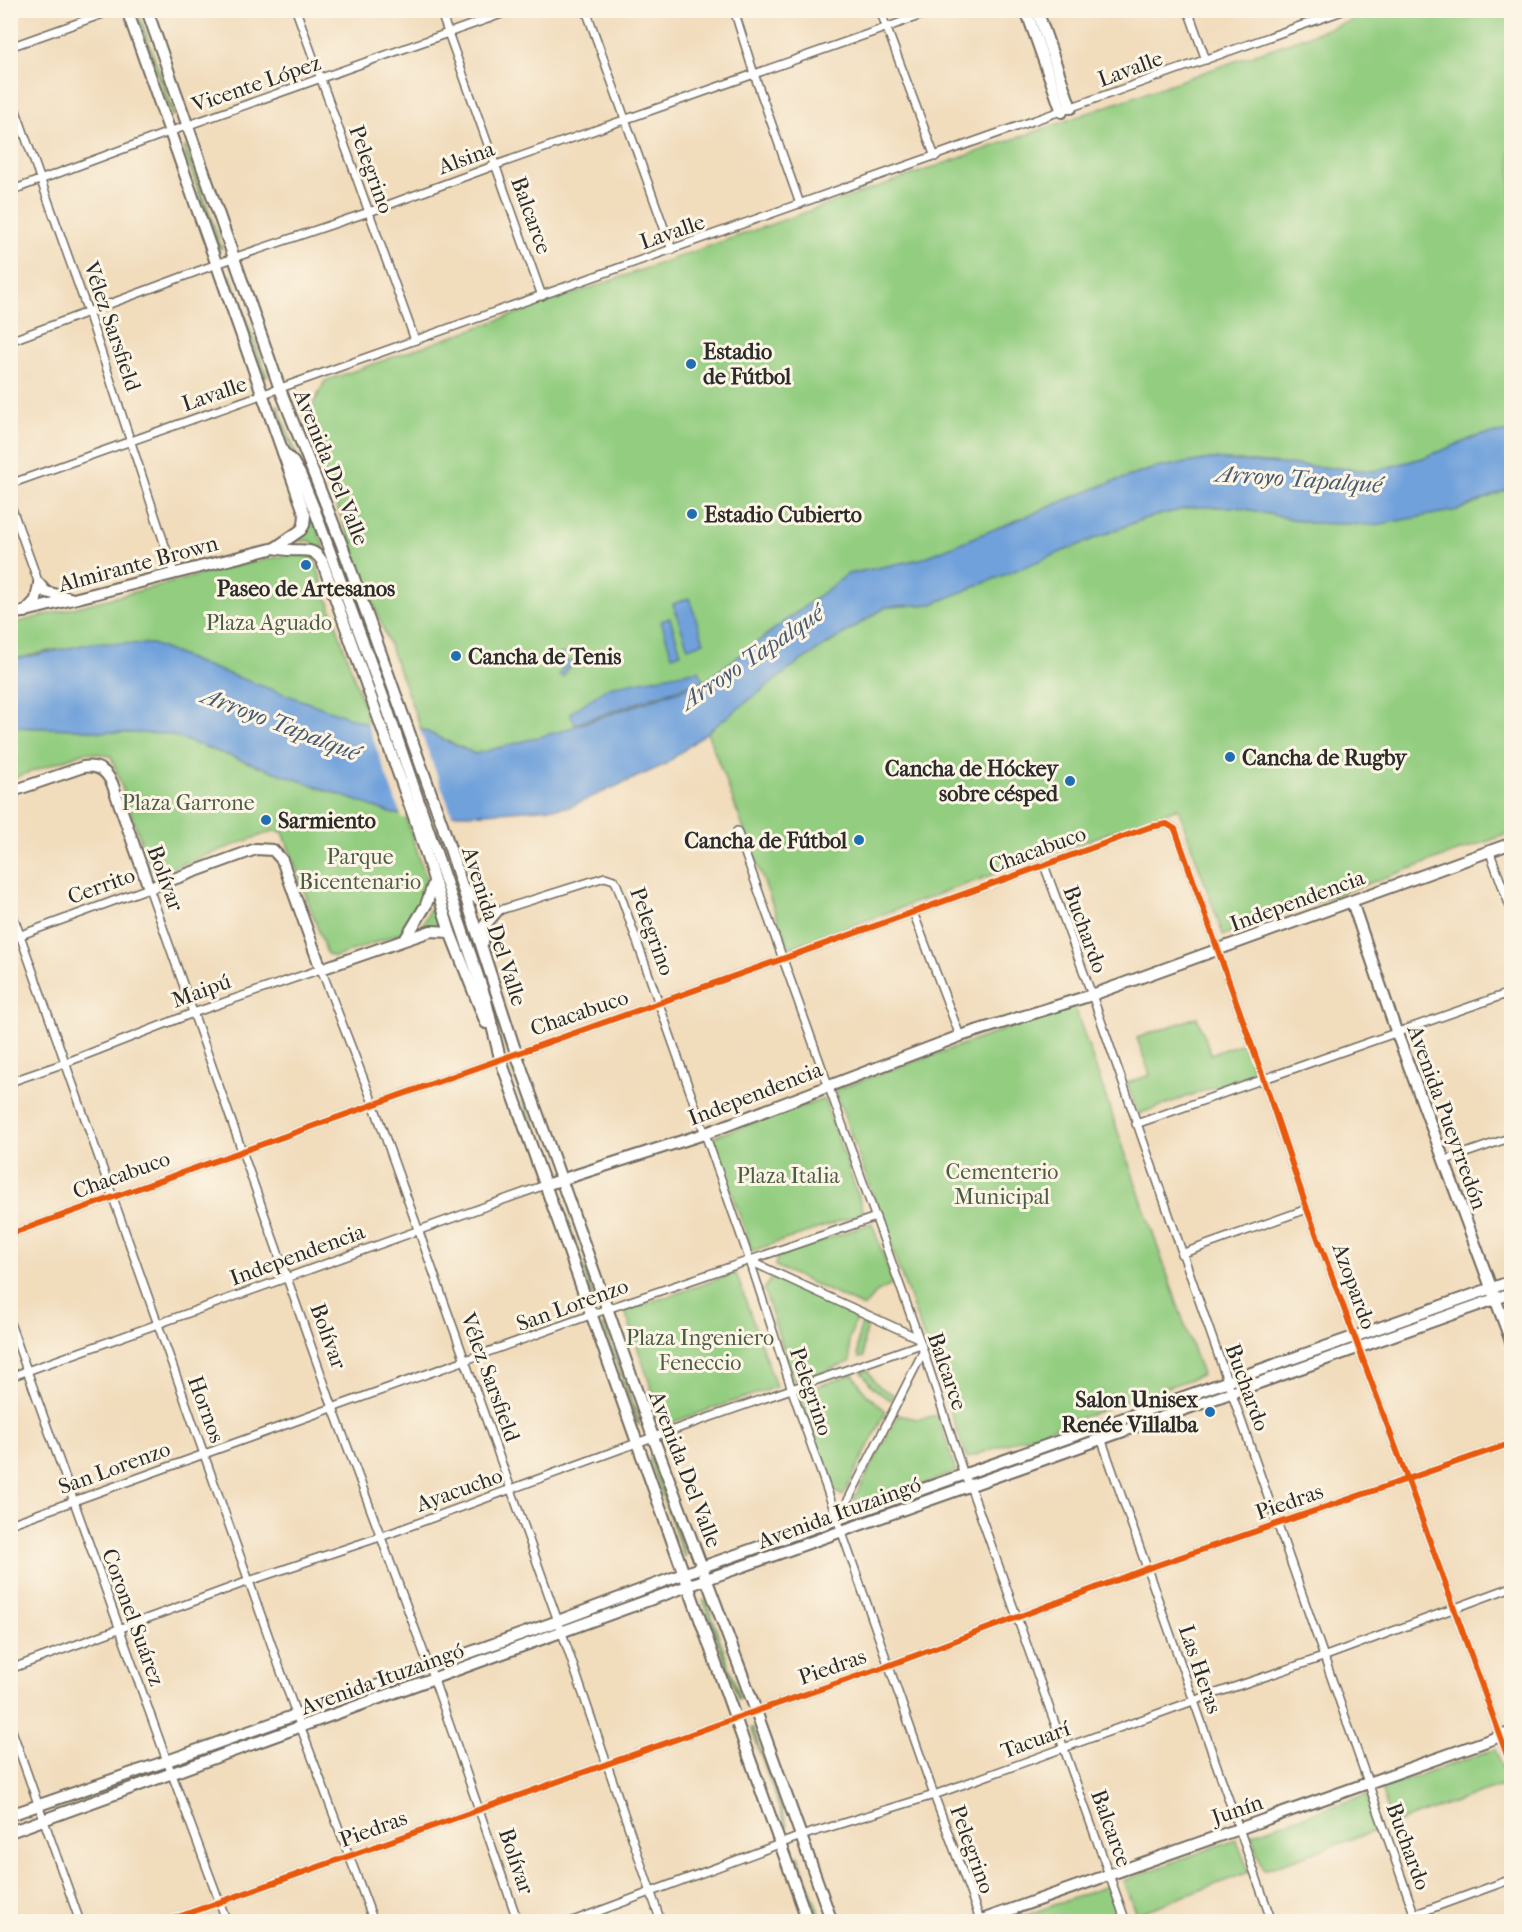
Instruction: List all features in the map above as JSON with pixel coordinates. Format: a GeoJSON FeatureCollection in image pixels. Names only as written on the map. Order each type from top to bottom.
{"type":"FeatureCollection","features":[{"type":"Feature","properties":{"kind":"main road","name":"Avenida Del Valle"},"geometry":{"type":"LineString","coordinates":[[127,10],[283,452],[300,474],[386,705]]}},
{"type":"Feature","properties":{"kind":"main road","name":"Avenida Del Valle"},"geometry":{"type":"LineString","coordinates":[[147,10],[280,389],[342,545],[423,829],[485,997],[500,1058]]}},
{"type":"Feature","properties":{"kind":"main road"},"geometry":{"type":"LineString","coordinates":[[1026,10],[1066,110]]}},
{"type":"Feature","properties":{"kind":"main road"},"geometry":{"type":"LineString","coordinates":[[1037,10],[1066,110]]}},
{"type":"Feature","properties":{"kind":"main road"},"geometry":{"type":"LineString","coordinates":[[275,548],[301,530],[305,520],[283,452]]}},
{"type":"Feature","properties":{"kind":"main road","name":"Avenida Del Valle"},"geometry":{"type":"LineString","coordinates":[[275,548],[308,549],[319,556],[442,824],[516,1053],[607,1310],[756,1711],[831,1922]]}},
{"type":"Feature","properties":{"kind":"main road","name":"Almirante Brown"},"geometry":{"type":"LineString","coordinates":[[10,615],[275,548]]}},
{"type":"Feature","properties":{"kind":"main road"},"geometry":{"type":"LineString","coordinates":[[39,584],[56,596],[76,599]]}},
{"type":"Feature","properties":{"kind":"main road"},"geometry":{"type":"LineString","coordinates":[[26,612],[36,600],[39,584]]}},
{"type":"Feature","properties":{"kind":"main road","name":"Bolívar"},"geometry":{"type":"LineString","coordinates":[[10,792],[83,767],[97,767],[106,773],[112,783],[149,888]]}},
{"type":"Feature","properties":{"kind":"main road","name":"Avenida Del Valle"},"geometry":{"type":"LineString","coordinates":[[423,829],[434,882],[450,932],[500,1058],[808,1922]]}},
{"type":"Feature","properties":{"kind":"main road","name":"Independencia"},"geometry":{"type":"LineString","coordinates":[[545,1185],[704,1134],[960,1036],[1092,995],[1512,843]]}},
{"type":"Feature","properties":{"kind":"main road","name":"Cerrito"},"geometry":{"type":"LineString","coordinates":[[149,888],[256,849],[273,850]]}},
{"type":"Feature","properties":{"kind":"main road","name":"Vélez Sarsfield"},"geometry":{"type":"LineString","coordinates":[[273,850],[282,860],[321,969]]}},
{"type":"Feature","properties":{"kind":"main road"},"geometry":{"type":"LineString","coordinates":[[406,938],[426,905],[434,882]]}},
{"type":"Feature","properties":{"kind":"main road"},"geometry":{"type":"LineString","coordinates":[[464,890],[497,911],[484,926],[482,947]]}},
{"type":"Feature","properties":{"kind":"main road","name":"Avenida Pueyrredón"},"geometry":{"type":"LineString","coordinates":[[1352,902],[1443,1161],[1512,1344]]}},
{"type":"Feature","properties":{"kind":"main road","name":"Maipú"},"geometry":{"type":"LineString","coordinates":[[321,969],[406,938],[431,931],[450,932]]}},
{"type":"Feature","properties":{"kind":"main road","name":"Avenida Ituzaingó"},"geometry":{"type":"LineString","coordinates":[[10,1815],[558,1622],[964,1475],[1099,1433],[1356,1342],[1493,1293],[1512,1281]]}},
{"type":"Feature","properties":{"kind":"main road","name":"Avenida Ituzaingó"},"geometry":{"type":"LineString","coordinates":[[1493,1293],[1512,1293]]}},
{"type":"Feature","properties":{"kind":"main road","name":"Avenida Ituzaingó"},"geometry":{"type":"LineString","coordinates":[[10,1832],[970,1486],[1099,1433]]}},
{"type":"Feature","properties":{"kind":"main road","name":"Junín"},"geometry":{"type":"LineString","coordinates":[[979,1921],[1512,1732]]}},
{"type":"Feature","properties":{"kind":"street"},"geometry":{"type":"LineString","coordinates":[[10,47],[114,10]]}},
{"type":"Feature","properties":{"kind":"street","name":"Pelegrino"},"geometry":{"type":"LineString","coordinates":[[296,10],[415,340]]}},
{"type":"Feature","properties":{"kind":"street","name":"Balcarce"},"geometry":{"type":"LineString","coordinates":[[440,10],[542,296]]}},
{"type":"Feature","properties":{"kind":"street","name":"Vicente López"},"geometry":{"type":"LineString","coordinates":[[10,191],[513,10]]}},
{"type":"Feature","properties":{"kind":"street"},"geometry":{"type":"LineString","coordinates":[[586,10],[672,250]]}},
{"type":"Feature","properties":{"kind":"street"},"geometry":{"type":"LineString","coordinates":[[734,10],[800,204]]}},
{"type":"Feature","properties":{"kind":"street"},"geometry":{"type":"LineString","coordinates":[[880,10],[934,157]]}},
{"type":"Feature","properties":{"kind":"street","name":"Alsina"},"geometry":{"type":"LineString","coordinates":[[10,341],[216,264],[369,212],[936,10]]}},
{"type":"Feature","properties":{"kind":"street"},"geometry":{"type":"LineString","coordinates":[[1188,10],[1206,60]]}},
{"type":"Feature","properties":{"kind":"street","name":"Lavalle"},"geometry":{"type":"LineString","coordinates":[[10,484],[1345,10]]}},
{"type":"Feature","properties":{"kind":"street","name":"Vélez Sarsfield"},"geometry":{"type":"LineString","coordinates":[[10,94],[132,440],[174,573]]}},
{"type":"Feature","properties":{"kind":"street"},"geometry":{"type":"LineString","coordinates":[[10,504],[39,584]]}},
{"type":"Feature","properties":{"kind":"street","name":"Chacabuco"},"geometry":{"type":"LineString","coordinates":[[10,1234],[1160,824]]}},
{"type":"Feature","properties":{"kind":"street","name":"Azopardo"},"geometry":{"type":"LineString","coordinates":[[1160,824],[1167,824],[1175,829],[1307,1209],[1512,1769]]}},
{"type":"Feature","properties":{"kind":"street","name":"Balcarce"},"geometry":{"type":"LineString","coordinates":[[737,831],[876,1217],[964,1475],[970,1486],[1126,1922]]}},
{"type":"Feature","properties":{"kind":"street"},"geometry":{"type":"LineString","coordinates":[[1489,850],[1512,912]]}},
{"type":"Feature","properties":{"kind":"street","name":"Buchardo"},"geometry":{"type":"LineString","coordinates":[[1044,866],[1092,995],[1415,1918]]}},
{"type":"Feature","properties":{"kind":"street","name":"Pelegrino"},"geometry":{"type":"LineString","coordinates":[[497,911],[605,877],[614,880],[617,885],[750,1261],[841,1532],[979,1921]]}},
{"type":"Feature","properties":{"kind":"street","name":"Cerrito"},"geometry":{"type":"LineString","coordinates":[[10,939],[149,888]]}},
{"type":"Feature","properties":{"kind":"street","name":"Bolívar"},"geometry":{"type":"LineString","coordinates":[[149,888],[333,1408],[434,1680],[518,1922]]}},
{"type":"Feature","properties":{"kind":"street","name":"Hornos"},"geometry":{"type":"LineString","coordinates":[[10,907],[301,1728],[375,1922]]}},
{"type":"Feature","properties":{"kind":"street"},"geometry":{"type":"LineString","coordinates":[[913,912],[960,1036]]}},
{"type":"Feature","properties":{"kind":"street","name":"Vélez Sarsfield"},"geometry":{"type":"LineString","coordinates":[[321,969],[373,1103],[562,1633],[661,1922]]}},
{"type":"Feature","properties":{"kind":"street","name":"Maipú"},"geometry":{"type":"LineString","coordinates":[[10,1082],[193,1013],[321,969]]}},
{"type":"Feature","properties":{"kind":"street"},"geometry":{"type":"LineString","coordinates":[[1136,1124],[1512,992]]}},
{"type":"Feature","properties":{"kind":"street"},"geometry":{"type":"LineString","coordinates":[[1443,1161],[1512,1137]]}},
{"type":"Feature","properties":{"kind":"street","name":"Independencia"},"geometry":{"type":"LineString","coordinates":[[10,1377],[545,1185]]}},
{"type":"Feature","properties":{"kind":"street"},"geometry":{"type":"LineString","coordinates":[[1181,1254],[1307,1209]]}},
{"type":"Feature","properties":{"kind":"street","name":"San Lorenzo"},"geometry":{"type":"LineString","coordinates":[[10,1524],[592,1315],[876,1217]]}},
{"type":"Feature","properties":{"kind":"street"},"geometry":{"type":"LineString","coordinates":[[750,1261],[921,1345],[837,1520]]}},
{"type":"Feature","properties":{"kind":"street","name":"Coronel Suárez"},"geometry":{"type":"LineString","coordinates":[[10,1323],[171,1775],[227,1922]]}},
{"type":"Feature","properties":{"kind":"street","name":"Ayacucho"},"geometry":{"type":"LineString","coordinates":[[10,1669],[653,1437],[921,1345]]}},
{"type":"Feature","properties":{"kind":"street","name":"Las Heras"},"geometry":{"type":"LineString","coordinates":[[1099,1433],[1272,1922]]}},
{"type":"Feature","properties":{"kind":"street","name":"Piedras"},"geometry":{"type":"LineString","coordinates":[[164,1922],[890,1665],[1146,1569],[1512,1443]]}},
{"type":"Feature","properties":{"kind":"street","name":"Tacuarí"},"geometry":{"type":"LineString","coordinates":[[570,1922],[801,1836],[934,1794],[1323,1657],[1512,1587]]}},
{"type":"Feature","properties":{"kind":"street"},"geometry":{"type":"LineString","coordinates":[[10,1725],[80,1922]]}},
{"type":"Feature","properties":{"kind":"street"},"geometry":{"type":"LineString","coordinates":[[1394,1922],[1415,1918],[1512,1879]]}},
{"type":"Feature","properties":{"kind":"green space"},"geometry":{"type":"Polygon","coordinates":[[[1378,11],[1511,11],[1511,431],[1478,436],[1423,458],[1374,471],[1211,459],[1155,468],[1106,484],[921,559],[848,574],[704,682],[558,732],[475,754],[421,729],[305,421],[325,381],[1378,11]]]}},
{"type":"Feature","properties":{"kind":"green space"},"geometry":{"type":"Polygon","coordinates":[[[139,14],[175,115],[172,116],[136,15],[139,14]]]}},
{"type":"Feature","properties":{"kind":"green space"},"geometry":{"type":"Polygon","coordinates":[[[186,147],[222,248],[219,249],[183,148],[186,147]]]}},
{"type":"Feature","properties":{"kind":"green space"},"geometry":{"type":"Polygon","coordinates":[[[231,275],[267,376],[264,377],[228,276],[231,275]]]}},
{"type":"Feature","properties":{"kind":"green space"},"geometry":{"type":"Polygon","coordinates":[[[278,405],[296,454],[332,532],[392,701],[390,702],[330,533],[293,454],[276,406],[278,405]]]}},
{"type":"Feature","properties":{"kind":"green space"},"geometry":{"type":"Polygon","coordinates":[[[1511,488],[1511,833],[1223,935],[1178,808],[789,948],[707,732],[799,662],[886,607],[932,604],[1143,519],[1192,507],[1237,507],[1310,523],[1458,510],[1511,488]]]}},
{"type":"Feature","properties":{"kind":"green space"},"geometry":{"type":"Polygon","coordinates":[[[305,495],[380,702],[377,703],[323,551],[311,541],[290,540],[304,530],[310,522],[302,496],[305,495]]]}},
{"type":"Feature","properties":{"kind":"green space","name":"Plaza Aguado"},"geometry":{"type":"Polygon","coordinates":[[[305,551],[314,558],[370,725],[152,644],[52,650],[11,660],[11,624],[227,568],[305,551]]]}},
{"type":"Feature","properties":{"kind":"green space","name":"Parque Bicentenario"},"geometry":{"type":"Polygon","coordinates":[[[11,727],[168,734],[394,814],[405,815],[428,884],[421,907],[404,932],[335,957],[327,954],[283,832],[273,831],[158,873],[151,870],[111,756],[86,752],[11,779],[11,727]]]}},
{"type":"Feature","properties":{"kind":"green space"},"geometry":{"type":"Polygon","coordinates":[[[437,829],[510,1048],[507,1049],[434,830],[437,829]]]}},
{"type":"Feature","properties":{"kind":"green space"},"geometry":{"type":"Polygon","coordinates":[[[433,900],[443,928],[421,927],[433,900]]]}},
{"type":"Feature","properties":{"kind":"green space","name":"Cementerio Municipal"},"geometry":{"type":"Polygon","coordinates":[[[1074,1005],[1202,1375],[967,1458],[835,1090],[1074,1005]]]}},
{"type":"Feature","properties":{"kind":"green space"},"geometry":{"type":"Polygon","coordinates":[[[1197,1017],[1211,1054],[1243,1043],[1254,1073],[1138,1114],[1127,1083],[1150,1075],[1137,1038],[1197,1017]]]}},
{"type":"Feature","properties":{"kind":"green space"},"geometry":{"type":"Polygon","coordinates":[[[515,1070],[549,1169],[547,1170],[512,1071],[515,1070]]]}},
{"type":"Feature","properties":{"kind":"green space","name":"Plaza Italia"},"geometry":{"type":"Polygon","coordinates":[[[824,1099],[864,1213],[752,1251],[712,1137],[824,1099]]]}},
{"type":"Feature","properties":{"kind":"green space"},"geometry":{"type":"Polygon","coordinates":[[[561,1199],[595,1298],[593,1299],[558,1200],[561,1199]]]}},
{"type":"Feature","properties":{"kind":"green space","name":"Plaza Ingeniero Feneccio"},"geometry":{"type":"Polygon","coordinates":[[[872,1223],[893,1284],[876,1293],[864,1307],[775,1266],[777,1257],[872,1223]]]}},
{"type":"Feature","properties":{"kind":"green space","name":"Plaza Ingeniero Feneccio"},"geometry":{"type":"Polygon","coordinates":[[[736,1273],[776,1387],[664,1425],[625,1311],[736,1273]]]}},
{"type":"Feature","properties":{"kind":"green space","name":"Plaza Ingeniero Feneccio"},"geometry":{"type":"Polygon","coordinates":[[[771,1278],[857,1317],[849,1339],[850,1362],[794,1382],[764,1290],[771,1278]]]}},
{"type":"Feature","properties":{"kind":"green space"},"geometry":{"type":"Polygon","coordinates":[[[863,1321],[868,1324],[863,1348],[864,1357],[859,1358],[858,1339],[863,1321]]]}},
{"type":"Feature","properties":{"kind":"green space"},"geometry":{"type":"Polygon","coordinates":[[[605,1325],[640,1424],[638,1425],[603,1326],[605,1325]]]}},
{"type":"Feature","properties":{"kind":"green space"},"geometry":{"type":"Polygon","coordinates":[[[868,1370],[878,1385],[893,1394],[891,1400],[868,1381],[862,1372],[868,1370]]]}},
{"type":"Feature","properties":{"kind":"green space","name":"Plaza Ingeniero Feneccio"},"geometry":{"type":"Polygon","coordinates":[[[853,1374],[866,1394],[886,1411],[843,1496],[832,1490],[799,1393],[853,1374]]]}},
{"type":"Feature","properties":{"kind":"green space"},"geometry":{"type":"Polygon","coordinates":[[[1218,1389],[1219,1391],[1114,1431],[1113,1428],[1218,1389]]]}},
{"type":"Feature","properties":{"kind":"green space"},"geometry":{"type":"Polygon","coordinates":[[[898,1415],[918,1419],[938,1415],[956,1472],[864,1506],[853,1501],[898,1415]]]}},
{"type":"Feature","properties":{"kind":"green space"},"geometry":{"type":"Polygon","coordinates":[[[1084,1436],[1085,1438],[980,1478],[979,1475],[1084,1436]]]}},
{"type":"Feature","properties":{"kind":"green space"},"geometry":{"type":"Polygon","coordinates":[[[652,1457],[686,1556],[684,1557],[649,1458],[652,1457]]]}},
{"type":"Feature","properties":{"kind":"green space"},"geometry":{"type":"Polygon","coordinates":[[[673,1583],[674,1586],[568,1625],[567,1623],[673,1583]]]}},
{"type":"Feature","properties":{"kind":"green space"},"geometry":{"type":"Polygon","coordinates":[[[706,1599],[740,1698],[738,1699],[703,1600],[706,1599]]]}},
{"type":"Feature","properties":{"kind":"green space"},"geometry":{"type":"Polygon","coordinates":[[[418,1677],[419,1679],[312,1717],[311,1714],[418,1677]]]}},
{"type":"Feature","properties":{"kind":"green space"},"geometry":{"type":"Polygon","coordinates":[[[285,1725],[286,1728],[180,1766],[179,1763],[285,1725]]]}},
{"type":"Feature","properties":{"kind":"green space"},"geometry":{"type":"Polygon","coordinates":[[[751,1728],[753,1728],[788,1827],[786,1827],[751,1728]]]}},
{"type":"Feature","properties":{"kind":"green space"},"geometry":{"type":"Polygon","coordinates":[[[1495,1749],[1507,1784],[1393,1824],[1381,1789],[1495,1749]]]}},
{"type":"Feature","properties":{"kind":"green space"},"geometry":{"type":"Polygon","coordinates":[[[159,1770],[160,1772],[53,1810],[52,1807],[159,1770]]]}},
{"type":"Feature","properties":{"kind":"green space"},"geometry":{"type":"Polygon","coordinates":[[[1366,1795],[1378,1830],[1264,1870],[1251,1834],[1366,1795]]]}},
{"type":"Feature","properties":{"kind":"green space"},"geometry":{"type":"Polygon","coordinates":[[[1236,1839],[1249,1872],[1136,1914],[1123,1881],[1236,1839]]]}},
{"type":"Feature","properties":{"kind":"green space"},"geometry":{"type":"Polygon","coordinates":[[[798,1855],[822,1921],[819,1921],[796,1856],[798,1855]]]}},
{"type":"Feature","properties":{"kind":"green space"},"geometry":{"type":"Polygon","coordinates":[[[1107,1886],[1120,1921],[1010,1921],[1107,1886]]]}},
{"type":"Feature","properties":{"kind":"water","name":"Arroyo Tapalqué"},"geometry":{"type":"Polygon","coordinates":[[[1511,431],[1511,488],[1458,510],[1375,525],[1310,523],[1237,507],[1192,507],[1143,519],[932,604],[886,607],[799,662],[664,765],[569,807],[471,814],[394,814],[168,734],[11,727],[11,660],[93,643],[152,644],[370,725],[412,725],[475,754],[558,732],[704,682],[848,574],[921,559],[1106,484],[1155,468],[1211,459],[1374,471],[1423,458],[1478,436],[1511,431]]]}},
{"type":"Feature","properties":{"kind":"water"},"geometry":{"type":"Polygon","coordinates":[[[689,598],[704,642],[688,648],[673,604],[689,598]]]}},
{"type":"Feature","properties":{"kind":"water"},"geometry":{"type":"Polygon","coordinates":[[[670,618],[681,653],[672,656],[661,621],[670,618]]]}},
{"type":"Feature","properties":{"kind":"water"},"geometry":{"type":"Polygon","coordinates":[[[563,653],[567,662],[579,660],[581,664],[568,667],[563,677],[559,675],[564,665],[558,654],[563,653]]]}},
{"type":"Feature","properties":{"kind":"water"},"geometry":{"type":"Polygon","coordinates":[[[699,670],[703,680],[575,724],[570,713],[609,687],[699,670]]]}},
{"type":"Feature","properties":{"kind":"pier"},"geometry":{"type":"Polygon","coordinates":[[[366,720],[412,722],[418,725],[453,817],[402,818],[366,720]]]}},
{"type":"Feature","properties":{"kind":"cycle path"},"geometry":{"type":"LineString","coordinates":[[10,1234],[1150,827],[1167,824],[1175,829],[1307,1209],[1512,1769]]}},
{"type":"Feature","properties":{"kind":"cycle path"},"geometry":{"type":"LineString","coordinates":[[164,1922],[890,1665],[1146,1569],[1512,1443]]}},
{"type":"Feature","properties":{"kind":"place","name":"Estadio de Fútbol"},"geometry":{"type":"Point","coordinates":[691,364]}},
{"type":"Feature","properties":{"kind":"place","name":"Estadio Cubierto"},"geometry":{"type":"Point","coordinates":[692,514]}},
{"type":"Feature","properties":{"kind":"place","name":"Paseo de Artesanos"},"geometry":{"type":"Point","coordinates":[306,565]}},
{"type":"Feature","properties":{"kind":"place","name":"Cancha de Tenis"},"geometry":{"type":"Point","coordinates":[456,656]}},
{"type":"Feature","properties":{"kind":"place","name":"Cancha de Rugby"},"geometry":{"type":"Point","coordinates":[1230,757]}},
{"type":"Feature","properties":{"kind":"place","name":"Cancha de Hóckey sobre césped"},"geometry":{"type":"Point","coordinates":[1070,781]}},
{"type":"Feature","properties":{"kind":"place","name":"Sarmiento"},"geometry":{"type":"Point","coordinates":[266,820]}},
{"type":"Feature","properties":{"kind":"place","name":"Cancha de Fútbol"},"geometry":{"type":"Point","coordinates":[859,840]}},
{"type":"Feature","properties":{"kind":"place","name":"Salon Unisex Renée Villalba"},"geometry":{"type":"Point","coordinates":[1210,1412]}},
{"type":"Feature","properties":{"kind":"park label","name":"Plaza Garrone"},"geometry":{"type":"Point","coordinates":[188,802]}}]}
